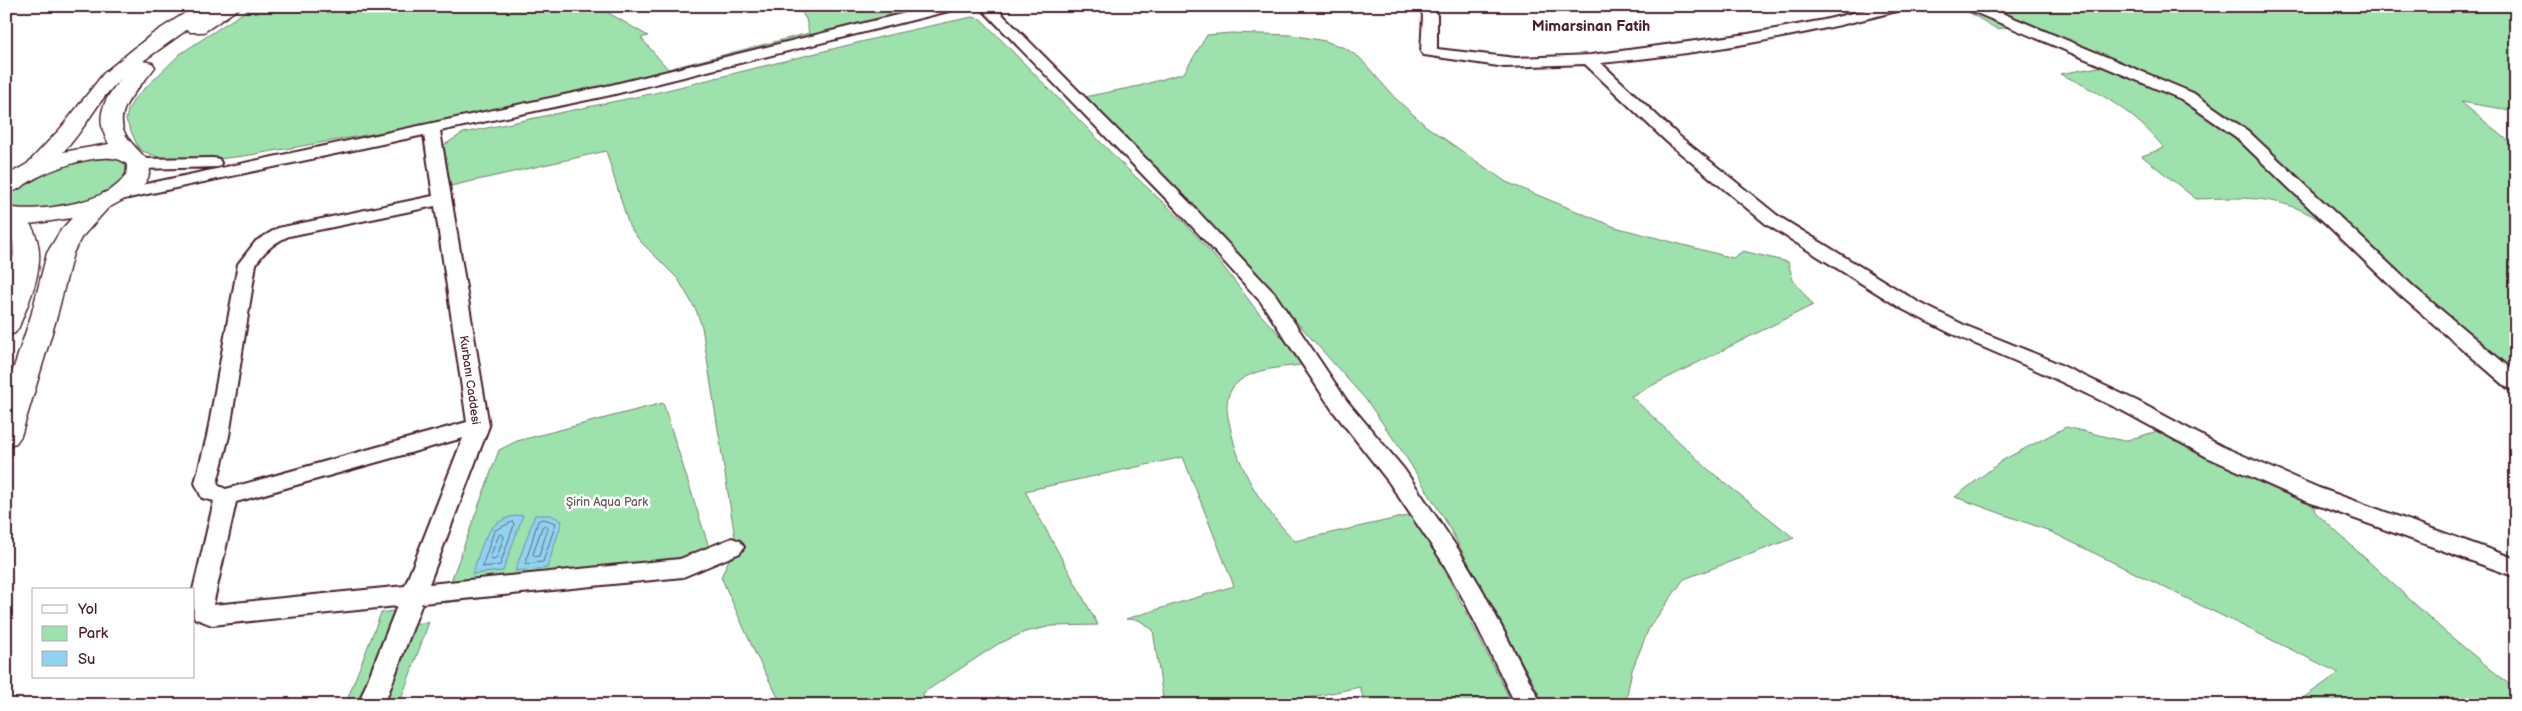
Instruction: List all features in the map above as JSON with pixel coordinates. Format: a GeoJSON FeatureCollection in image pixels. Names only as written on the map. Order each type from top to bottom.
{"type":"FeatureCollection","features":[{"type":"Feature","properties":{"kind":"highway"},"geometry":{"type":"LineString","coordinates":[[16,179],[69,133],[97,93],[111,77],[158,38],[210,6]]}},
{"type":"Feature","properties":{"kind":"highway"},"geometry":{"type":"LineString","coordinates":[[6,436],[44,316],[60,253],[70,235],[104,200],[133,180],[137,174],[136,160],[120,144],[111,123],[113,107],[136,75],[161,54],[232,6]]}},
{"type":"Feature","properties":{"kind":"highway"},"geometry":{"type":"LineString","coordinates":[[16,179],[65,158],[89,153],[119,152],[136,160]]}},
{"type":"Feature","properties":{"kind":"highway"},"geometry":{"type":"LineString","coordinates":[[8,215],[27,218],[50,217],[104,200]]}},
{"type":"Feature","properties":{"kind":"highway"},"geometry":{"type":"LineString","coordinates":[[6,327],[27,264],[23,232],[8,215]]}},
{"type":"Feature","properties":{"kind":"street"},"geometry":{"type":"LineString","coordinates":[[104,200],[307,154],[611,90],[952,6]]}},
{"type":"Feature","properties":{"kind":"street"},"geometry":{"type":"LineString","coordinates":[[986,6],[1176,199],[1268,298],[1340,406],[1396,475],[1434,530],[1475,598],[1529,705]]}},
{"type":"Feature","properties":{"kind":"street"},"geometry":{"type":"LineString","coordinates":[[1427,6],[1430,16],[1430,52],[1472,60],[1517,63],[1631,55],[1743,39],[1851,20],[1899,6]]}},
{"type":"Feature","properties":{"kind":"street"},"geometry":{"type":"LineString","coordinates":[[1972,6],[2187,96],[2242,134],[2408,292],[2516,384]]}},
{"type":"Feature","properties":{"kind":"street"},"geometry":{"type":"LineString","coordinates":[[1587,58],[1673,139],[1772,220],[1911,306],[1957,329],[2041,364],[2130,406],[2215,452],[2311,494],[2516,568]]}},
{"type":"Feature","properties":{"kind":"street","name":"Kurbanı Caddesi"},"geometry":{"type":"LineString","coordinates":[[371,705],[412,593],[478,426],[430,128]]}},
{"type":"Feature","properties":{"kind":"street"},"geometry":{"type":"LineString","coordinates":[[136,160],[198,164],[307,154]]}},
{"type":"Feature","properties":{"kind":"street"},"geometry":{"type":"LineString","coordinates":[[442,199],[284,232],[272,236],[255,252],[247,264],[218,436],[206,483],[210,492],[226,496],[478,426]]}},
{"type":"Feature","properties":{"kind":"street"},"geometry":{"type":"LineString","coordinates":[[226,496],[199,606],[203,613],[212,615],[412,593],[682,568],[732,547]]}},
{"type":"Feature","properties":{"kind":"green space"},"geometry":{"type":"Polygon","coordinates":[[[253,6],[597,6],[648,36],[641,38],[668,69],[809,33],[806,19],[797,6],[943,6],[500,111],[244,156],[209,160],[164,159],[142,151],[138,147],[126,120],[128,110],[134,99],[180,54],[253,6]]]}},
{"type":"Feature","properties":{"kind":"green space"},"geometry":{"type":"Polygon","coordinates":[[[1958,6],[2516,6],[2516,111],[2461,102],[2516,147],[2516,398],[2371,269],[2339,237],[2312,215],[2288,205],[2250,198],[2196,199],[2142,156],[2164,148],[2130,114],[2089,88],[2060,74],[2104,66],[2010,27],[1997,29],[1958,6]]]}},
{"type":"Feature","properties":{"kind":"green space"},"geometry":{"type":"Polygon","coordinates":[[[972,17],[981,19],[1122,164],[1184,222],[1222,265],[1258,312],[1307,364],[1270,369],[1252,374],[1237,383],[1228,398],[1227,409],[1239,459],[1262,502],[1272,515],[1295,541],[1416,514],[1513,705],[1365,705],[1360,687],[1273,705],[1164,705],[1153,630],[1139,620],[1126,619],[1234,586],[1183,457],[1025,491],[1098,625],[1052,626],[1025,632],[998,644],[923,693],[925,705],[782,705],[756,655],[721,577],[736,544],[702,327],[696,310],[678,279],[640,241],[629,226],[606,151],[451,186],[441,147],[463,133],[655,93],[893,34],[972,17]]]}},
{"type":"Feature","properties":{"kind":"green space"},"geometry":{"type":"Polygon","coordinates":[[[1231,33],[1292,35],[1325,41],[1345,48],[1360,58],[1395,98],[1426,126],[1506,182],[1615,227],[1733,258],[1743,251],[1788,262],[1793,280],[1813,305],[1631,396],[1709,470],[1794,538],[1684,579],[1649,628],[1632,670],[1625,705],[1545,705],[1448,525],[1406,457],[1367,401],[1247,266],[1079,98],[1139,86],[1184,73],[1207,35],[1231,33]]]}},
{"type":"Feature","properties":{"kind":"green space"},"geometry":{"type":"Polygon","coordinates":[[[113,156],[128,163],[130,171],[113,191],[63,210],[12,209],[9,205],[8,197],[10,192],[65,161],[113,156]]]}},
{"type":"Feature","properties":{"kind":"green space","name":"Şirin Aqua Park"},"geometry":{"type":"Polygon","coordinates":[[[663,403],[713,560],[684,576],[443,603],[499,450],[517,441],[663,403]]]}},
{"type":"Feature","properties":{"kind":"green space"},"geometry":{"type":"Polygon","coordinates":[[[2174,426],[2311,491],[2315,512],[2443,630],[2516,690],[2516,705],[2293,705],[2339,673],[2047,530],[1955,497],[2003,460],[2066,427],[2124,441],[2174,426]]]}},
{"type":"Feature","properties":{"kind":"green space"},"geometry":{"type":"Polygon","coordinates":[[[399,610],[363,705],[345,705],[381,613],[399,610]]]}},
{"type":"Feature","properties":{"kind":"green space"},"geometry":{"type":"Polygon","coordinates":[[[429,622],[399,705],[382,705],[412,624],[429,622]]]}},
{"type":"Feature","properties":{"kind":"water"},"geometry":{"type":"Polygon","coordinates":[[[523,515],[503,571],[472,574],[483,542],[493,527],[500,521],[510,517],[523,515]]]}},
{"type":"Feature","properties":{"kind":"water"},"geometry":{"type":"Polygon","coordinates":[[[535,515],[551,515],[562,521],[547,568],[515,571],[535,515]]]}},
{"type":"Feature","properties":{"kind":"district","name":"Mimarsinan Fatih"},"geometry":{"type":"Point","coordinates":[1591,26]}}]}
